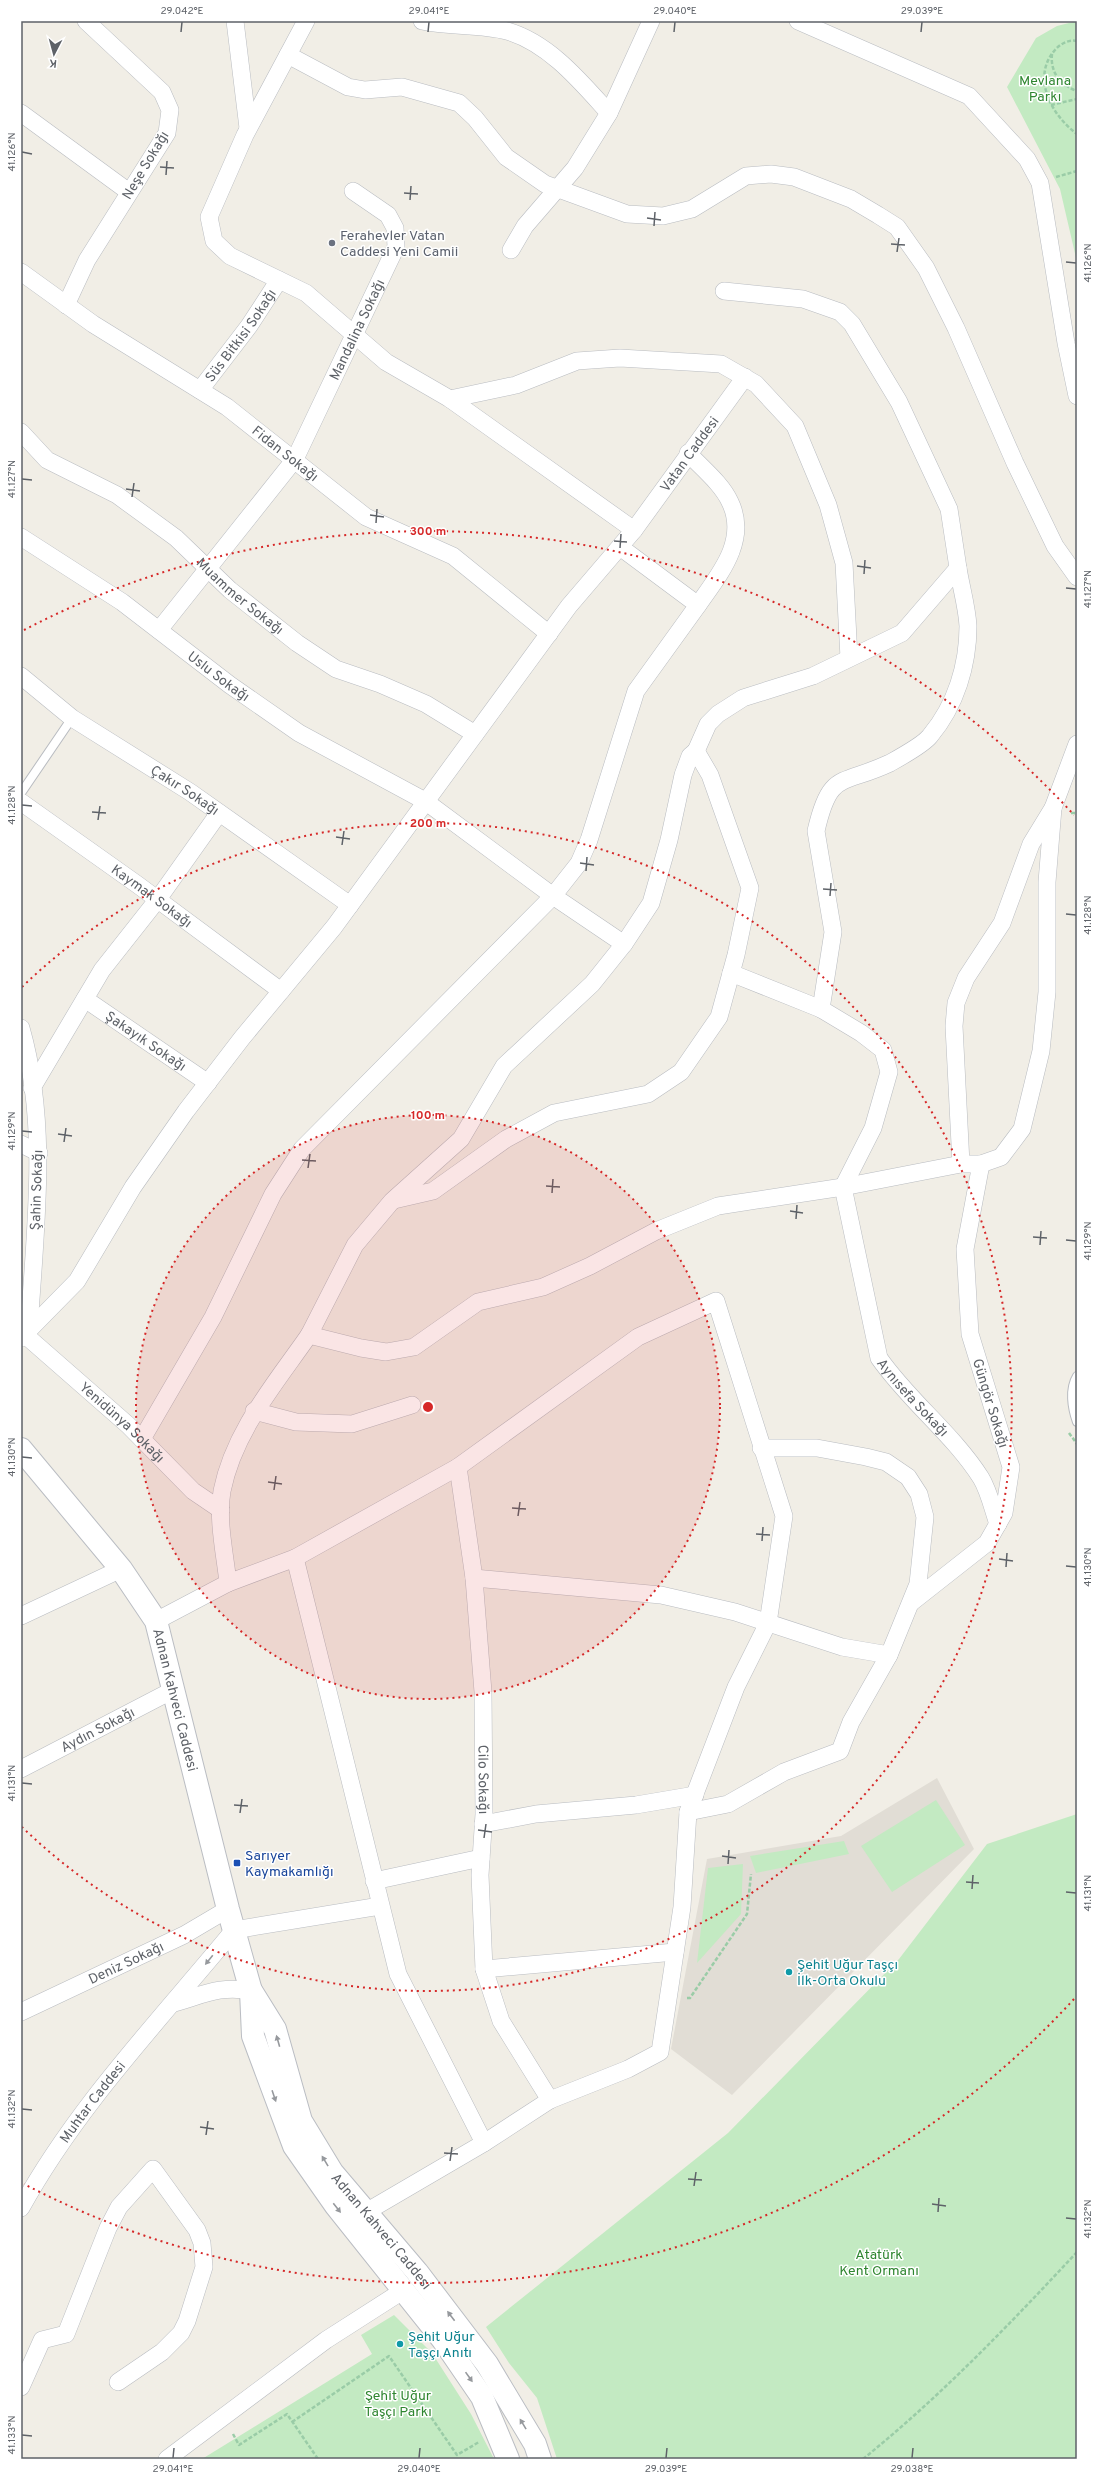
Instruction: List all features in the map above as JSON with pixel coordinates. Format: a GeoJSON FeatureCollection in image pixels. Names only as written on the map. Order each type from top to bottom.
{"type":"FeatureCollection","features":[{"type":"Feature","properties":{"kind":"main road","name":"Adnan Kahveci Caddesi"},"geometry":{"type":"LineString","coordinates":[[25,1461],[121,1569],[156,1621],[228,1909],[251,1990],[253,2036],[294,2146],[336,2206],[443,2340],[482,2396],[508,2459]]}},
{"type":"Feature","properties":{"kind":"main road","name":"Adnan Kahveci Caddesi"},"geometry":{"type":"LineString","coordinates":[[251,1990],[275,2029],[301,2121],[332,2172],[417,2272],[487,2364],[535,2444],[540,2459]]}},
{"type":"Feature","properties":{"kind":"street","name":"Neşe Sokağı"},"geometry":{"type":"LineString","coordinates":[[66,304],[87,260],[167,133],[170,110],[162,92],[86,21]]}},
{"type":"Feature","properties":{"kind":"street"},"geometry":{"type":"LineString","coordinates":[[235,21],[248,128]]}},
{"type":"Feature","properties":{"kind":"street"},"geometry":{"type":"LineString","coordinates":[[306,21],[248,128],[209,216],[214,241],[230,256],[306,293],[386,362],[450,399],[634,530]]}},
{"type":"Feature","properties":{"kind":"street"},"geometry":{"type":"LineString","coordinates":[[422,21],[507,31],[541,48],[574,74],[609,113]]}},
{"type":"Feature","properties":{"kind":"street"},"geometry":{"type":"LineString","coordinates":[[511,250],[525,226],[576,168],[609,113],[651,21]]}},
{"type":"Feature","properties":{"kind":"street"},"geometry":{"type":"LineString","coordinates":[[798,21],[969,96],[1027,159],[1040,182],[1066,343],[1077,396]]}},
{"type":"Feature","properties":{"kind":"street"},"geometry":{"type":"LineString","coordinates":[[288,55],[348,87],[365,90],[402,88],[459,103],[475,118],[506,157],[545,184],[627,214],[663,216],[692,209],[746,176],[770,174],[794,177],[851,199],[897,228],[929,275],[956,328],[1015,463],[1055,546],[1077,577]]}},
{"type":"Feature","properties":{"kind":"street"},"geometry":{"type":"LineString","coordinates":[[21,112],[129,192]]}},
{"type":"Feature","properties":{"kind":"street","name":"Mandalina Sokağı"},"geometry":{"type":"LineString","coordinates":[[159,630],[209,570],[295,459],[396,247],[395,228],[388,215],[353,192]]}},
{"type":"Feature","properties":{"kind":"street","name":"Fidan Sokağı"},"geometry":{"type":"LineString","coordinates":[[21,272],[66,304],[227,408],[295,459],[366,517],[453,556],[549,634]]}},
{"type":"Feature","properties":{"kind":"street","name":"Süs Bitkisi Sokağı"},"geometry":{"type":"LineString","coordinates":[[200,390],[249,326],[279,280]]}},
{"type":"Feature","properties":{"kind":"street"},"geometry":{"type":"LineString","coordinates":[[724,291],[803,299],[840,312],[852,324],[899,402],[949,509],[968,625],[964,662],[957,693],[930,737],[890,763],[841,781],[830,790],[820,815],[816,831],[833,932],[822,1010]]}},
{"type":"Feature","properties":{"kind":"street"},"geometry":{"type":"LineString","coordinates":[[450,399],[516,385],[577,362],[613,359],[721,364],[756,384],[795,426],[828,505],[844,563],[849,658]]}},
{"type":"Feature","properties":{"kind":"street","name":"Vatan Caddesi"},"geometry":{"type":"LineString","coordinates":[[25,1333],[77,1281],[133,1187],[208,1083],[350,905],[569,606],[634,530],[688,453],[745,377]]}},
{"type":"Feature","properties":{"kind":"street","name":"Muammer Sokağı"},"geometry":{"type":"LineString","coordinates":[[21,432],[47,460],[117,495],[176,538],[230,590],[336,669],[380,684],[426,704],[475,734]]}},
{"type":"Feature","properties":{"kind":"street"},"geometry":{"type":"LineString","coordinates":[[142,1438],[213,1317],[273,1194],[302,1149],[553,896],[580,863],[587,846],[636,691],[732,555],[735,524],[731,503],[726,495],[688,453]]}},
{"type":"Feature","properties":{"kind":"street","name":"Uslu Sokağı"},"geometry":{"type":"LineString","coordinates":[[21,537],[122,602],[299,733],[425,801],[553,896],[624,944]]}},
{"type":"Feature","properties":{"kind":"street"},"geometry":{"type":"LineString","coordinates":[[620,547],[698,605]]}},
{"type":"Feature","properties":{"kind":"street"},"geometry":{"type":"LineString","coordinates":[[228,1582],[221,1510],[222,1492],[234,1449],[254,1411],[309,1335],[355,1245],[392,1201],[461,1139],[504,1066],[592,984],[624,944],[651,903],[669,840],[683,775],[690,756],[696,751],[708,724],[730,706],[743,698],[813,676],[849,658],[870,650],[902,633],[958,568]]}},
{"type":"Feature","properties":{"kind":"street","name":"Çakır Sokağı"},"geometry":{"type":"LineString","coordinates":[[21,676],[72,718],[190,792],[219,814],[350,905]]}},
{"type":"Feature","properties":{"kind":"street"},"geometry":{"type":"LineString","coordinates":[[960,1164],[954,1026],[956,1003],[966,978],[1002,922],[1031,844],[1053,808],[1077,744]]}},
{"type":"Feature","properties":{"kind":"street"},"geometry":{"type":"LineString","coordinates":[[392,1201],[433,1191],[506,1139],[554,1113],[648,1094],[681,1072],[719,1017],[731,973],[750,888],[710,775],[696,751]]}},
{"type":"Feature","properties":{"kind":"street","name":"Kaymak Sokağı"},"geometry":{"type":"LineString","coordinates":[[21,802],[158,899],[281,991]]}},
{"type":"Feature","properties":{"kind":"street"},"geometry":{"type":"LineString","coordinates":[[309,1335],[361,1348],[386,1352],[414,1347],[478,1302],[543,1287],[590,1266],[656,1231],[718,1206],[842,1187],[960,1164],[981,1164],[1002,1156],[1022,1129],[1041,1051],[1047,992],[1047,882],[1053,808]]}},
{"type":"Feature","properties":{"kind":"street"},"geometry":{"type":"LineString","coordinates":[[32,1088],[102,970],[158,899],[219,814]]}},
{"type":"Feature","properties":{"kind":"street"},"geometry":{"type":"LineString","coordinates":[[731,973],[822,1010],[861,1033],[883,1050],[889,1072],[873,1128],[842,1187]]}},
{"type":"Feature","properties":{"kind":"street","name":"Şakayık Sokağı"},"geometry":{"type":"LineString","coordinates":[[85,998],[208,1083]]}},
{"type":"Feature","properties":{"kind":"street","name":"Şahin Sokağı"},"geometry":{"type":"LineString","coordinates":[[21,1028],[28,1055],[39,1153],[25,1333]]}},
{"type":"Feature","properties":{"kind":"street"},"geometry":{"type":"LineString","coordinates":[[21,1144],[39,1153]]}},
{"type":"Feature","properties":{"kind":"street","name":"Güngör Sokağı"},"geometry":{"type":"LineString","coordinates":[[912,1602],[987,1543],[1004,1514],[1011,1467],[970,1334],[965,1249],[981,1164]]}},
{"type":"Feature","properties":{"kind":"street","name":"Aynısefa Sokağı"},"geometry":{"type":"LineString","coordinates":[[842,1187],[879,1358],[895,1381],[940,1428],[982,1478],[998,1524]]}},
{"type":"Feature","properties":{"kind":"street"},"geometry":{"type":"LineString","coordinates":[[156,1621],[228,1582],[296,1558],[458,1467],[638,1337],[716,1301],[761,1448],[784,1516],[768,1623],[736,1687],[688,1812],[682,1907],[660,2052],[628,2069],[550,2100],[484,2143],[366,2212]]}},
{"type":"Feature","properties":{"kind":"street","name":"Yenidünya Sokağı"},"geometry":{"type":"LineString","coordinates":[[25,1333],[142,1438],[193,1490],[221,1510]]}},
{"type":"Feature","properties":{"kind":"street"},"geometry":{"type":"LineString","coordinates":[[254,1411],[296,1422],[352,1424],[412,1405]]}},
{"type":"Feature","properties":{"kind":"street"},"geometry":{"type":"LineString","coordinates":[[688,1812],[728,1804],[784,1772],[840,1751],[851,1722],[890,1655],[918,1584],[925,1517],[919,1494],[908,1477],[886,1462],[866,1457],[817,1448],[761,1448]]}},
{"type":"Feature","properties":{"kind":"street","name":"Cilo Sokağı"},"geometry":{"type":"LineString","coordinates":[[458,1467],[474,1578],[483,1692],[484,1824],[480,1875],[484,1969],[501,2021],[550,2100]]}},
{"type":"Feature","properties":{"kind":"street"},"geometry":{"type":"LineString","coordinates":[[296,1558],[380,1906],[398,1974],[484,2143]]}},
{"type":"Feature","properties":{"kind":"street"},"geometry":{"type":"LineString","coordinates":[[21,1616],[121,1569]]}},
{"type":"Feature","properties":{"kind":"street"},"geometry":{"type":"LineString","coordinates":[[474,1578],[661,1595],[702,1603],[842,1647],[890,1655]]}},
{"type":"Feature","properties":{"kind":"street","name":"Aydın Sokağı"},"geometry":{"type":"LineString","coordinates":[[21,1769],[173,1690]]}},
{"type":"Feature","properties":{"kind":"street"},"geometry":{"type":"LineString","coordinates":[[484,1824],[536,1814],[636,1805],[695,1795]]}},
{"type":"Feature","properties":{"kind":"street"},"geometry":{"type":"LineString","coordinates":[[374,1881],[481,1858]]}},
{"type":"Feature","properties":{"kind":"street"},"geometry":{"type":"LineString","coordinates":[[234,1930],[380,1906]]}},
{"type":"Feature","properties":{"kind":"street","name":"Deniz Sokağı"},"geometry":{"type":"LineString","coordinates":[[21,2012],[184,1935],[228,1909]]}},
{"type":"Feature","properties":{"kind":"street","name":"Muhtar Caddesi"},"geometry":{"type":"LineString","coordinates":[[22,2205],[44,2166],[89,2105],[234,1930]]}},
{"type":"Feature","properties":{"kind":"street"},"geometry":{"type":"LineString","coordinates":[[484,1969],[675,1952]]}},
{"type":"Feature","properties":{"kind":"street"},"geometry":{"type":"LineString","coordinates":[[174,2003],[220,1989],[232,1987],[251,1990]]}},
{"type":"Feature","properties":{"kind":"street"},"geometry":{"type":"LineString","coordinates":[[21,2388],[42,2340],[66,2334],[108,2228],[119,2207],[153,2169],[197,2230],[202,2243],[204,2266],[187,2321],[181,2333],[162,2352],[118,2382]]}},
{"type":"Feature","properties":{"kind":"street"},"geometry":{"type":"LineString","coordinates":[[167,2459],[326,2340],[404,2290]]}},
{"type":"Feature","properties":{"kind":"lane"},"geometry":{"type":"LineString","coordinates":[[21,793],[72,718]]}},
{"type":"Feature","properties":{"kind":"lane"},"geometry":{"type":"LineString","coordinates":[[1077,1376],[1074,1381],[1072,1408],[1077,1422]]}},
{"type":"Feature","properties":{"kind":"path"},"geometry":{"type":"LineString","coordinates":[[1077,40],[1060,45],[1052,53],[1043,73],[1045,90],[1051,106],[1065,125],[1077,134]]}},
{"type":"Feature","properties":{"kind":"path"},"geometry":{"type":"LineString","coordinates":[[1052,53],[1051,64],[1055,74],[1061,82],[1077,91]]}},
{"type":"Feature","properties":{"kind":"path"},"geometry":{"type":"LineString","coordinates":[[1051,106],[1077,99]]}},
{"type":"Feature","properties":{"kind":"path"},"geometry":{"type":"LineString","coordinates":[[668,1999],[690,1998],[747,1914],[751,1874]]}},
{"type":"Feature","properties":{"kind":"path"},"geometry":{"type":"LineString","coordinates":[[863,2459],[910,2421],[1002,2334],[1077,2252]]}},
{"type":"Feature","properties":{"kind":"path"},"geometry":{"type":"LineString","coordinates":[[292,2422],[389,2356],[457,2455],[496,2430]]}},
{"type":"Feature","properties":{"kind":"path"},"geometry":{"type":"LineString","coordinates":[[238,2430],[232,2434],[239,2445],[287,2414],[318,2459]]}},
{"type":"Feature","properties":{"kind":"shaded area"},"geometry":{"type":"Polygon","coordinates":[[[937,1778],[974,1849],[732,2095],[671,2049],[707,1859],[841,1836],[937,1778]]]}},
{"type":"Feature","properties":{"kind":"green space","name":"Mevlana Parkı"},"geometry":{"type":"Polygon","coordinates":[[[1077,21],[1077,262],[1060,189],[1007,87],[1036,38],[1057,26],[1077,21]]]}},
{"type":"Feature","properties":{"kind":"green space"},"geometry":{"type":"Polygon","coordinates":[[[936,1800],[965,1845],[892,1892],[861,1846],[936,1800]]]}},
{"type":"Feature","properties":{"kind":"green space","name":"Atatürk Kent Ormanı"},"geometry":{"type":"Polygon","coordinates":[[[1077,1814],[1077,2459],[557,2459],[537,2398],[509,2363],[486,2327],[728,2133],[899,1959],[987,1844],[1077,1814]]]}},
{"type":"Feature","properties":{"kind":"green space"},"geometry":{"type":"Polygon","coordinates":[[[844,1841],[849,1854],[756,1873],[750,1856],[844,1841]]]}},
{"type":"Feature","properties":{"kind":"green space"},"geometry":{"type":"Polygon","coordinates":[[[743,1864],[741,1914],[697,1963],[708,1868],[743,1864]]]}},
{"type":"Feature","properties":{"kind":"green space","name":"Şehit Uğur Taşçı Parkı"},"geometry":{"type":"Polygon","coordinates":[[[394,2315],[432,2353],[471,2414],[494,2459],[202,2459],[372,2354],[361,2335],[394,2315]]]}},
{"type":"Feature","properties":{"kind":"place","name":"Ferahevler Vatan Caddesi Yeni Camii"},"geometry":{"type":"Point","coordinates":[332,243]}},
{"type":"Feature","properties":{"kind":"place","name":"Sarıyer Kaymakamlığı"},"geometry":{"type":"Point","coordinates":[237,1863]}},
{"type":"Feature","properties":{"kind":"place","name":"Şehit Uğur Taşçı İlk-Orta Okulu"},"geometry":{"type":"Point","coordinates":[789,1972]}},
{"type":"Feature","properties":{"kind":"place","name":"Şehit Uğur Taşçı Anıtı"},"geometry":{"type":"Point","coordinates":[400,2344]}}]}
